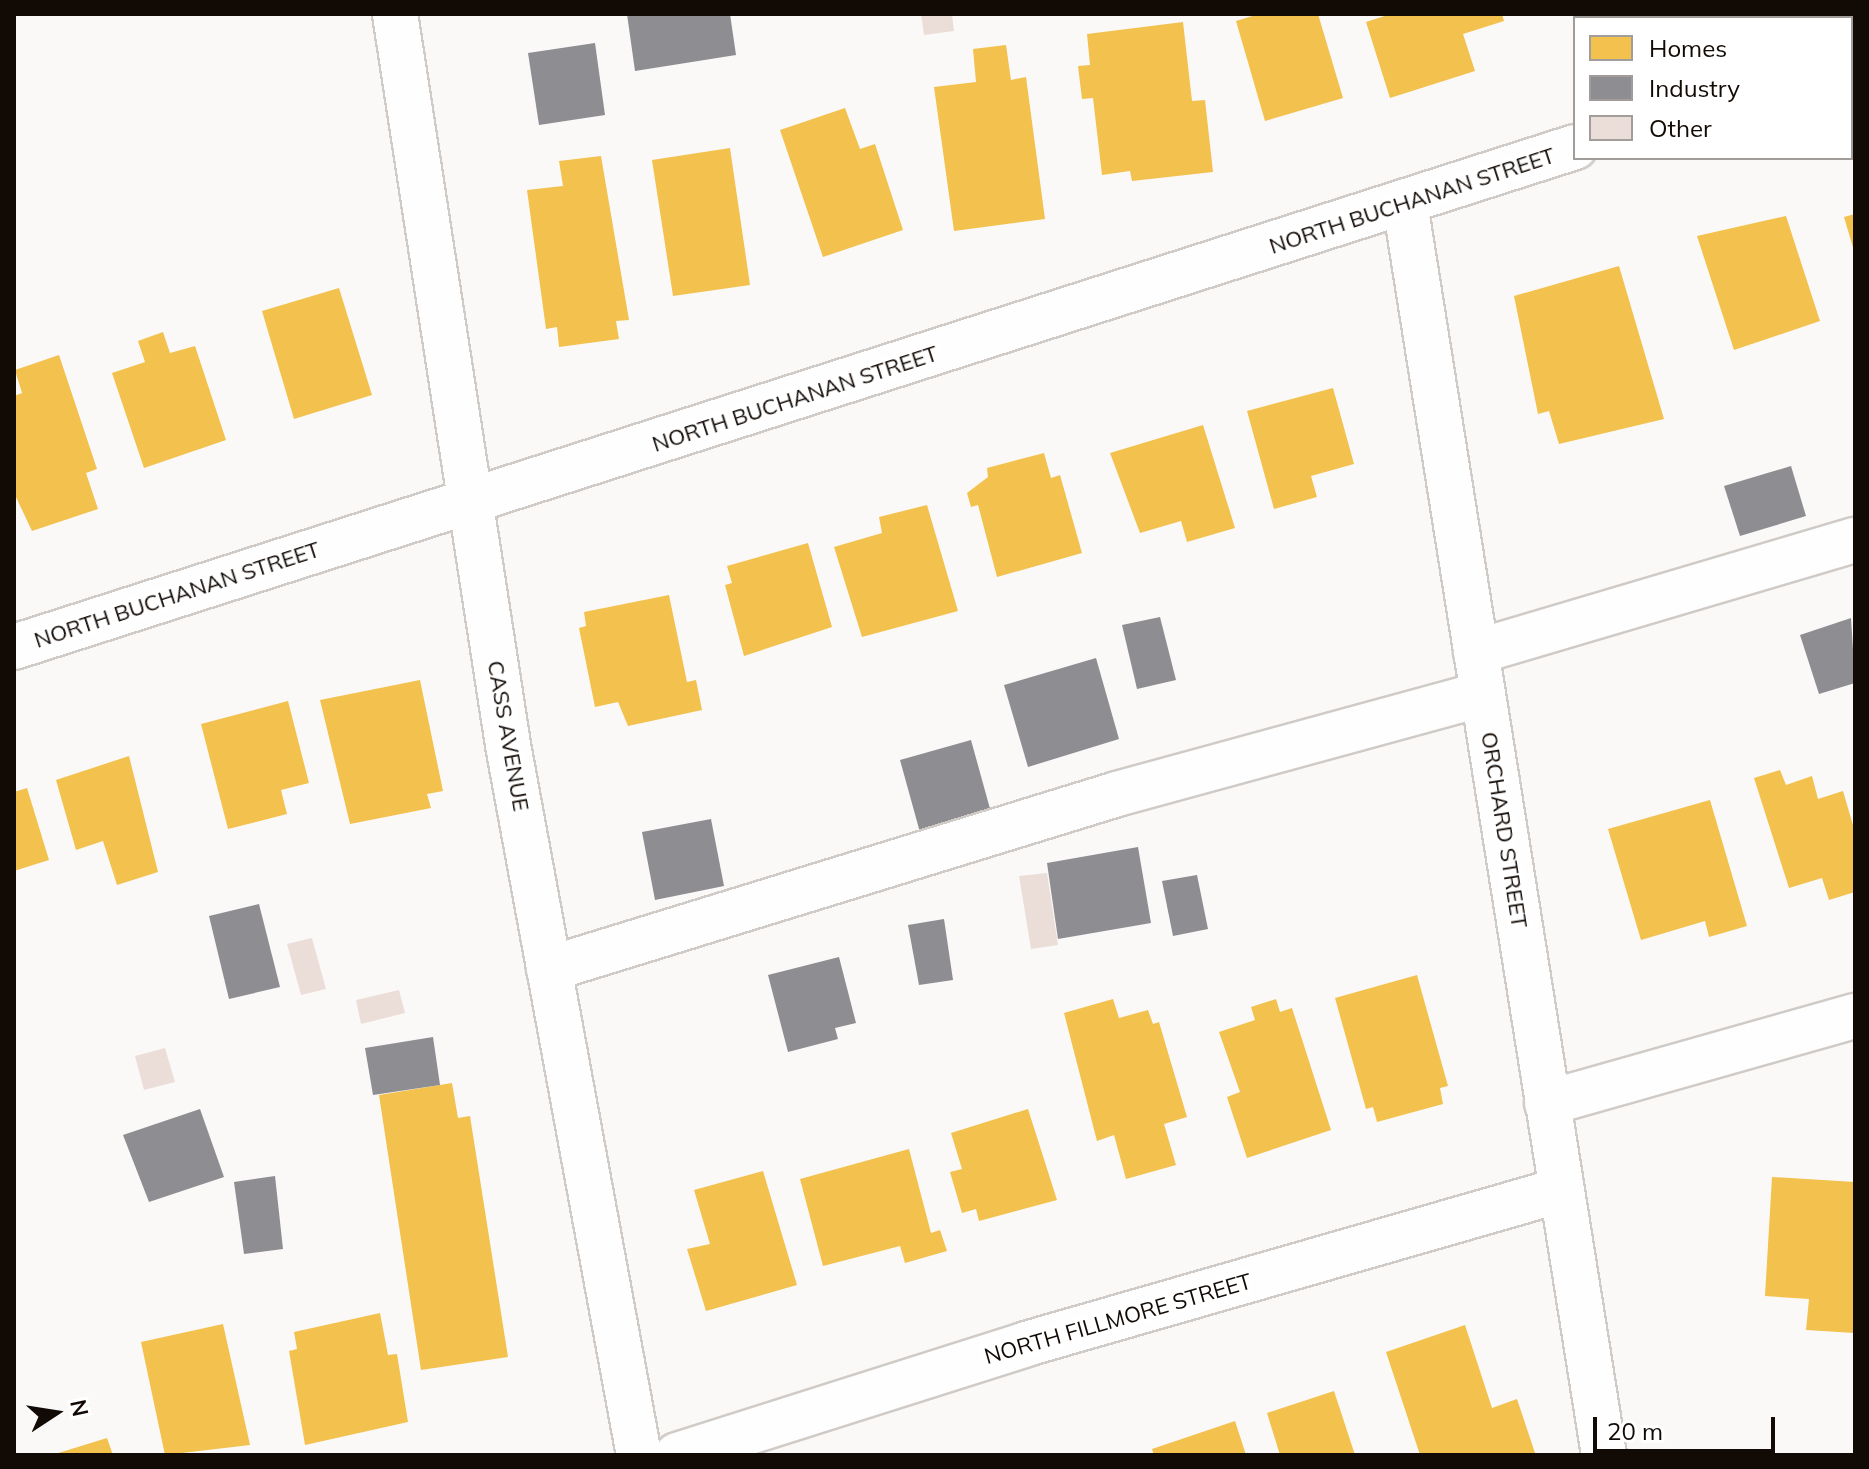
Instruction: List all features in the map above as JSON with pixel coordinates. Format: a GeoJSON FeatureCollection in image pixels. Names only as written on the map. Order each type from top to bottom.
{"type":"FeatureCollection","features":[{"type":"Feature","properties":{"kind":"street","name":"CASS AVENUE"},"geometry":{"type":"LineString","coordinates":[[395,14],[471,502],[549,969],[639,1455]]}},
{"type":"Feature","properties":{"kind":"street","name":"NORTH BUCHANAN STREET"},"geometry":{"type":"LineString","coordinates":[[14,647],[1405,204],[1573,148]]}},
{"type":"Feature","properties":{"kind":"street","name":"ORCHARD STREET"},"geometry":{"type":"LineString","coordinates":[[1405,204],[1604,1455]]}},
{"type":"Feature","properties":{"kind":"street"},"geometry":{"type":"LineString","coordinates":[[1476,652],[1855,540]]}},
{"type":"Feature","properties":{"kind":"street"},"geometry":{"type":"LineString","coordinates":[[549,969],[1117,794],[1483,694]]}},
{"type":"Feature","properties":{"kind":"street"},"geometry":{"type":"LineString","coordinates":[[1547,1103],[1855,1016]]}},
{"type":"Feature","properties":{"kind":"street","name":"NORTH FILLMORE STREET"},"geometry":{"type":"LineString","coordinates":[[677,1455],[1026,1344],[1561,1190]]}},
{"type":"Feature","properties":{"kind":"building: Homes"},"geometry":{"type":"Polygon","coordinates":[[[1259,14],[1318,14],[1343,98],[1265,121],[1236,21],[1259,14]]]}},
{"type":"Feature","properties":{"kind":"building: Homes"},"geometry":{"type":"Polygon","coordinates":[[[1391,14],[1502,14],[1504,21],[1463,34],[1475,71],[1390,98],[1366,22],[1391,14]]]}},
{"type":"Feature","properties":{"kind":"building: Homes"},"geometry":{"type":"Polygon","coordinates":[[[1183,22],[1192,101],[1205,100],[1213,172],[1132,181],[1130,171],[1102,175],[1093,98],[1082,99],[1078,66],[1090,65],[1087,34],[1183,22]]]}},
{"type":"Feature","properties":{"kind":"building: Homes"},"geometry":{"type":"Polygon","coordinates":[[[1006,45],[1011,80],[1026,77],[1045,219],[954,231],[934,87],[976,82],[973,49],[1006,45]]]}},
{"type":"Feature","properties":{"kind":"building: Homes"},"geometry":{"type":"Polygon","coordinates":[[[845,108],[860,149],[875,144],[903,230],[823,257],[780,130],[845,108]]]}},
{"type":"Feature","properties":{"kind":"building: Homes"},"geometry":{"type":"Polygon","coordinates":[[[730,148],[750,285],[673,296],[652,160],[730,148]]]}},
{"type":"Feature","properties":{"kind":"building: Homes"},"geometry":{"type":"Polygon","coordinates":[[[601,156],[629,320],[616,321],[619,339],[559,347],[557,327],[546,329],[527,190],[563,186],[559,161],[601,156]]]}},
{"type":"Feature","properties":{"kind":"building: Homes"},"geometry":{"type":"Polygon","coordinates":[[[1855,214],[1855,251],[1854,251],[1844,217],[1855,214]]]}},
{"type":"Feature","properties":{"kind":"building: Homes"},"geometry":{"type":"Polygon","coordinates":[[[1786,216],[1820,321],[1734,350],[1697,236],[1786,216]]]}},
{"type":"Feature","properties":{"kind":"building: Homes"},"geometry":{"type":"Polygon","coordinates":[[[1619,266],[1664,419],[1559,444],[1549,411],[1538,414],[1514,296],[1619,266]]]}},
{"type":"Feature","properties":{"kind":"building: Homes"},"geometry":{"type":"Polygon","coordinates":[[[339,288],[372,395],[294,419],[262,311],[339,288]]]}},
{"type":"Feature","properties":{"kind":"building: Homes"},"geometry":{"type":"Polygon","coordinates":[[[163,332],[170,353],[195,346],[226,440],[144,468],[112,373],[145,362],[138,341],[163,332]]]}},
{"type":"Feature","properties":{"kind":"building: Homes"},"geometry":{"type":"Polygon","coordinates":[[[59,355],[97,469],[86,473],[98,509],[32,531],[14,493],[14,396],[22,393],[15,370],[59,355]]]}},
{"type":"Feature","properties":{"kind":"building: Homes"},"geometry":{"type":"Polygon","coordinates":[[[1333,388],[1354,464],[1311,476],[1317,497],[1274,509],[1247,411],[1333,388]]]}},
{"type":"Feature","properties":{"kind":"building: Homes"},"geometry":{"type":"Polygon","coordinates":[[[1203,425],[1235,528],[1187,542],[1181,521],[1140,533],[1110,453],[1203,425]]]}},
{"type":"Feature","properties":{"kind":"building: Homes"},"geometry":{"type":"Polygon","coordinates":[[[1044,453],[1051,478],[1060,475],[1082,553],[997,577],[978,505],[971,507],[967,493],[988,477],[987,468],[1044,453]]]}},
{"type":"Feature","properties":{"kind":"building: Homes"},"geometry":{"type":"Polygon","coordinates":[[[927,505],[958,611],[862,637],[834,547],[882,533],[879,517],[927,505]]]}},
{"type":"Feature","properties":{"kind":"building: Homes"},"geometry":{"type":"Polygon","coordinates":[[[808,543],[832,627],[744,656],[725,585],[732,583],[727,566],[808,543]]]}},
{"type":"Feature","properties":{"kind":"building: Homes"},"geometry":{"type":"Polygon","coordinates":[[[669,595],[687,682],[696,680],[702,710],[628,726],[618,702],[595,707],[579,628],[586,626],[584,612],[669,595]]]}},
{"type":"Feature","properties":{"kind":"building: Homes"},"geometry":{"type":"Polygon","coordinates":[[[420,680],[443,791],[427,794],[431,808],[350,824],[320,700],[420,680]]]}},
{"type":"Feature","properties":{"kind":"building: Homes"},"geometry":{"type":"Polygon","coordinates":[[[288,701],[309,783],[281,790],[287,814],[228,829],[201,724],[288,701]]]}},
{"type":"Feature","properties":{"kind":"building: Homes"},"geometry":{"type":"Polygon","coordinates":[[[129,756],[158,872],[117,885],[103,841],[76,850],[56,780],[129,756]]]}},
{"type":"Feature","properties":{"kind":"building: Homes"},"geometry":{"type":"Polygon","coordinates":[[[1780,770],[1786,785],[1812,776],[1818,799],[1843,791],[1855,832],[1855,892],[1829,900],[1822,878],[1789,888],[1754,778],[1780,770]]]}},
{"type":"Feature","properties":{"kind":"building: Homes"},"geometry":{"type":"Polygon","coordinates":[[[27,788],[49,860],[14,871],[14,792],[27,788]]]}},
{"type":"Feature","properties":{"kind":"building: Homes"},"geometry":{"type":"Polygon","coordinates":[[[1710,800],[1747,926],[1709,937],[1705,921],[1641,940],[1608,829],[1710,800]]]}},
{"type":"Feature","properties":{"kind":"building: Homes"},"geometry":{"type":"Polygon","coordinates":[[[1417,975],[1448,1086],[1440,1088],[1443,1104],[1377,1122],[1373,1107],[1366,1109],[1335,998],[1417,975]]]}},
{"type":"Feature","properties":{"kind":"building: Homes"},"geometry":{"type":"Polygon","coordinates":[[[1113,999],[1119,1018],[1148,1010],[1153,1024],[1159,1022],[1187,1117],[1164,1124],[1176,1165],[1126,1179],[1114,1135],[1097,1141],[1064,1013],[1113,999]]]}},
{"type":"Feature","properties":{"kind":"building: Homes"},"geometry":{"type":"Polygon","coordinates":[[[1276,999],[1280,1012],[1292,1008],[1331,1130],[1247,1158],[1227,1097],[1240,1092],[1219,1032],[1255,1020],[1251,1007],[1276,999]]]}},
{"type":"Feature","properties":{"kind":"building: Homes"},"geometry":{"type":"Polygon","coordinates":[[[452,1083],[458,1118],[470,1116],[508,1357],[421,1370],[379,1095],[452,1083]]]}},
{"type":"Feature","properties":{"kind":"building: Homes"},"geometry":{"type":"Polygon","coordinates":[[[1028,1109],[1057,1200],[979,1221],[976,1209],[962,1213],[950,1172],[962,1169],[951,1133],[1028,1109]]]}},
{"type":"Feature","properties":{"kind":"building: Homes"},"geometry":{"type":"Polygon","coordinates":[[[909,1149],[931,1233],[940,1230],[947,1251],[905,1263],[900,1246],[823,1266],[800,1179],[909,1149]]]}},
{"type":"Feature","properties":{"kind":"building: Homes"},"geometry":{"type":"Polygon","coordinates":[[[763,1171],[797,1285],[706,1311],[687,1249],[710,1244],[694,1190],[763,1171]]]}},
{"type":"Feature","properties":{"kind":"building: Homes"},"geometry":{"type":"Polygon","coordinates":[[[1772,1177],[1855,1182],[1855,1333],[1806,1330],[1809,1299],[1765,1296],[1772,1177]]]}},
{"type":"Feature","properties":{"kind":"building: Homes"},"geometry":{"type":"Polygon","coordinates":[[[380,1313],[388,1355],[397,1354],[408,1422],[305,1445],[289,1351],[297,1349],[294,1332],[380,1313]]]}},
{"type":"Feature","properties":{"kind":"building: Homes"},"geometry":{"type":"Polygon","coordinates":[[[223,1324],[250,1445],[165,1455],[141,1342],[223,1324]]]}},
{"type":"Feature","properties":{"kind":"building: Homes"},"geometry":{"type":"Polygon","coordinates":[[[1465,1325],[1492,1408],[1517,1399],[1535,1453],[1420,1455],[1386,1352],[1465,1325]]]}},
{"type":"Feature","properties":{"kind":"building: Homes"},"geometry":{"type":"Polygon","coordinates":[[[1334,1391],[1355,1455],[1280,1455],[1267,1413],[1334,1391]]]}},
{"type":"Feature","properties":{"kind":"building: Homes"},"geometry":{"type":"Polygon","coordinates":[[[1235,1421],[1246,1455],[1154,1455],[1152,1449],[1235,1421]]]}},
{"type":"Feature","properties":{"kind":"building: Homes"},"geometry":{"type":"Polygon","coordinates":[[[107,1438],[113,1455],[55,1455],[55,1454],[107,1438]]]}},
{"type":"Feature","properties":{"kind":"building: Industry"},"geometry":{"type":"Polygon","coordinates":[[[627,14],[730,14],[736,55],[635,71],[627,14]]]}},
{"type":"Feature","properties":{"kind":"building: Industry"},"geometry":{"type":"Polygon","coordinates":[[[595,43],[605,115],[539,125],[528,53],[595,43]]]}},
{"type":"Feature","properties":{"kind":"building: Industry"},"geometry":{"type":"Polygon","coordinates":[[[1791,466],[1806,516],[1740,536],[1724,486],[1791,466]]]}},
{"type":"Feature","properties":{"kind":"building: Industry"},"geometry":{"type":"Polygon","coordinates":[[[1160,617],[1176,680],[1137,689],[1122,625],[1160,617]]]}},
{"type":"Feature","properties":{"kind":"building: Industry"},"geometry":{"type":"Polygon","coordinates":[[[1851,618],[1855,683],[1819,694],[1800,635],[1851,618]]]}},
{"type":"Feature","properties":{"kind":"building: Industry"},"geometry":{"type":"Polygon","coordinates":[[[1096,658],[1119,739],[1028,767],[1004,685],[1096,658]]]}},
{"type":"Feature","properties":{"kind":"building: Industry"},"geometry":{"type":"Polygon","coordinates":[[[971,740],[992,816],[921,836],[900,760],[971,740]]]}},
{"type":"Feature","properties":{"kind":"building: Industry"},"geometry":{"type":"Polygon","coordinates":[[[711,819],[724,886],[655,900],[642,832],[711,819]]]}},
{"type":"Feature","properties":{"kind":"building: Industry"},"geometry":{"type":"Polygon","coordinates":[[[1138,847],[1151,923],[1058,939],[1047,863],[1138,847]]]}},
{"type":"Feature","properties":{"kind":"building: Industry"},"geometry":{"type":"Polygon","coordinates":[[[1197,875],[1208,929],[1173,936],[1162,881],[1197,875]]]}},
{"type":"Feature","properties":{"kind":"building: Industry"},"geometry":{"type":"Polygon","coordinates":[[[259,904],[280,987],[229,999],[209,916],[259,904]]]}},
{"type":"Feature","properties":{"kind":"building: Industry"},"geometry":{"type":"Polygon","coordinates":[[[944,919],[953,980],[919,985],[908,925],[944,919]]]}},
{"type":"Feature","properties":{"kind":"building: Industry"},"geometry":{"type":"Polygon","coordinates":[[[839,957],[856,1023],[835,1028],[838,1039],[788,1052],[768,975],[839,957]]]}},
{"type":"Feature","properties":{"kind":"building: Industry"},"geometry":{"type":"Polygon","coordinates":[[[433,1037],[440,1085],[373,1095],[365,1048],[433,1037]]]}},
{"type":"Feature","properties":{"kind":"building: Industry"},"geometry":{"type":"Polygon","coordinates":[[[200,1109],[224,1177],[149,1202],[123,1135],[200,1109]]]}},
{"type":"Feature","properties":{"kind":"building: Industry"},"geometry":{"type":"Polygon","coordinates":[[[275,1176],[283,1249],[244,1254],[234,1182],[275,1176]]]}},
{"type":"Feature","properties":{"kind":"building: Other"},"geometry":{"type":"Polygon","coordinates":[[[921,14],[952,14],[954,31],[924,35],[921,14]]]}},
{"type":"Feature","properties":{"kind":"building: Other"},"geometry":{"type":"Polygon","coordinates":[[[1047,873],[1058,945],[1031,949],[1019,876],[1047,873]]]}},
{"type":"Feature","properties":{"kind":"building: Other"},"geometry":{"type":"Polygon","coordinates":[[[312,938],[326,989],[301,995],[287,944],[312,938]]]}},
{"type":"Feature","properties":{"kind":"building: Other"},"geometry":{"type":"Polygon","coordinates":[[[399,990],[405,1013],[361,1024],[356,1000],[399,990]]]}},
{"type":"Feature","properties":{"kind":"building: Other"},"geometry":{"type":"Polygon","coordinates":[[[165,1048],[175,1082],[144,1090],[135,1056],[165,1048]]]}}]}
